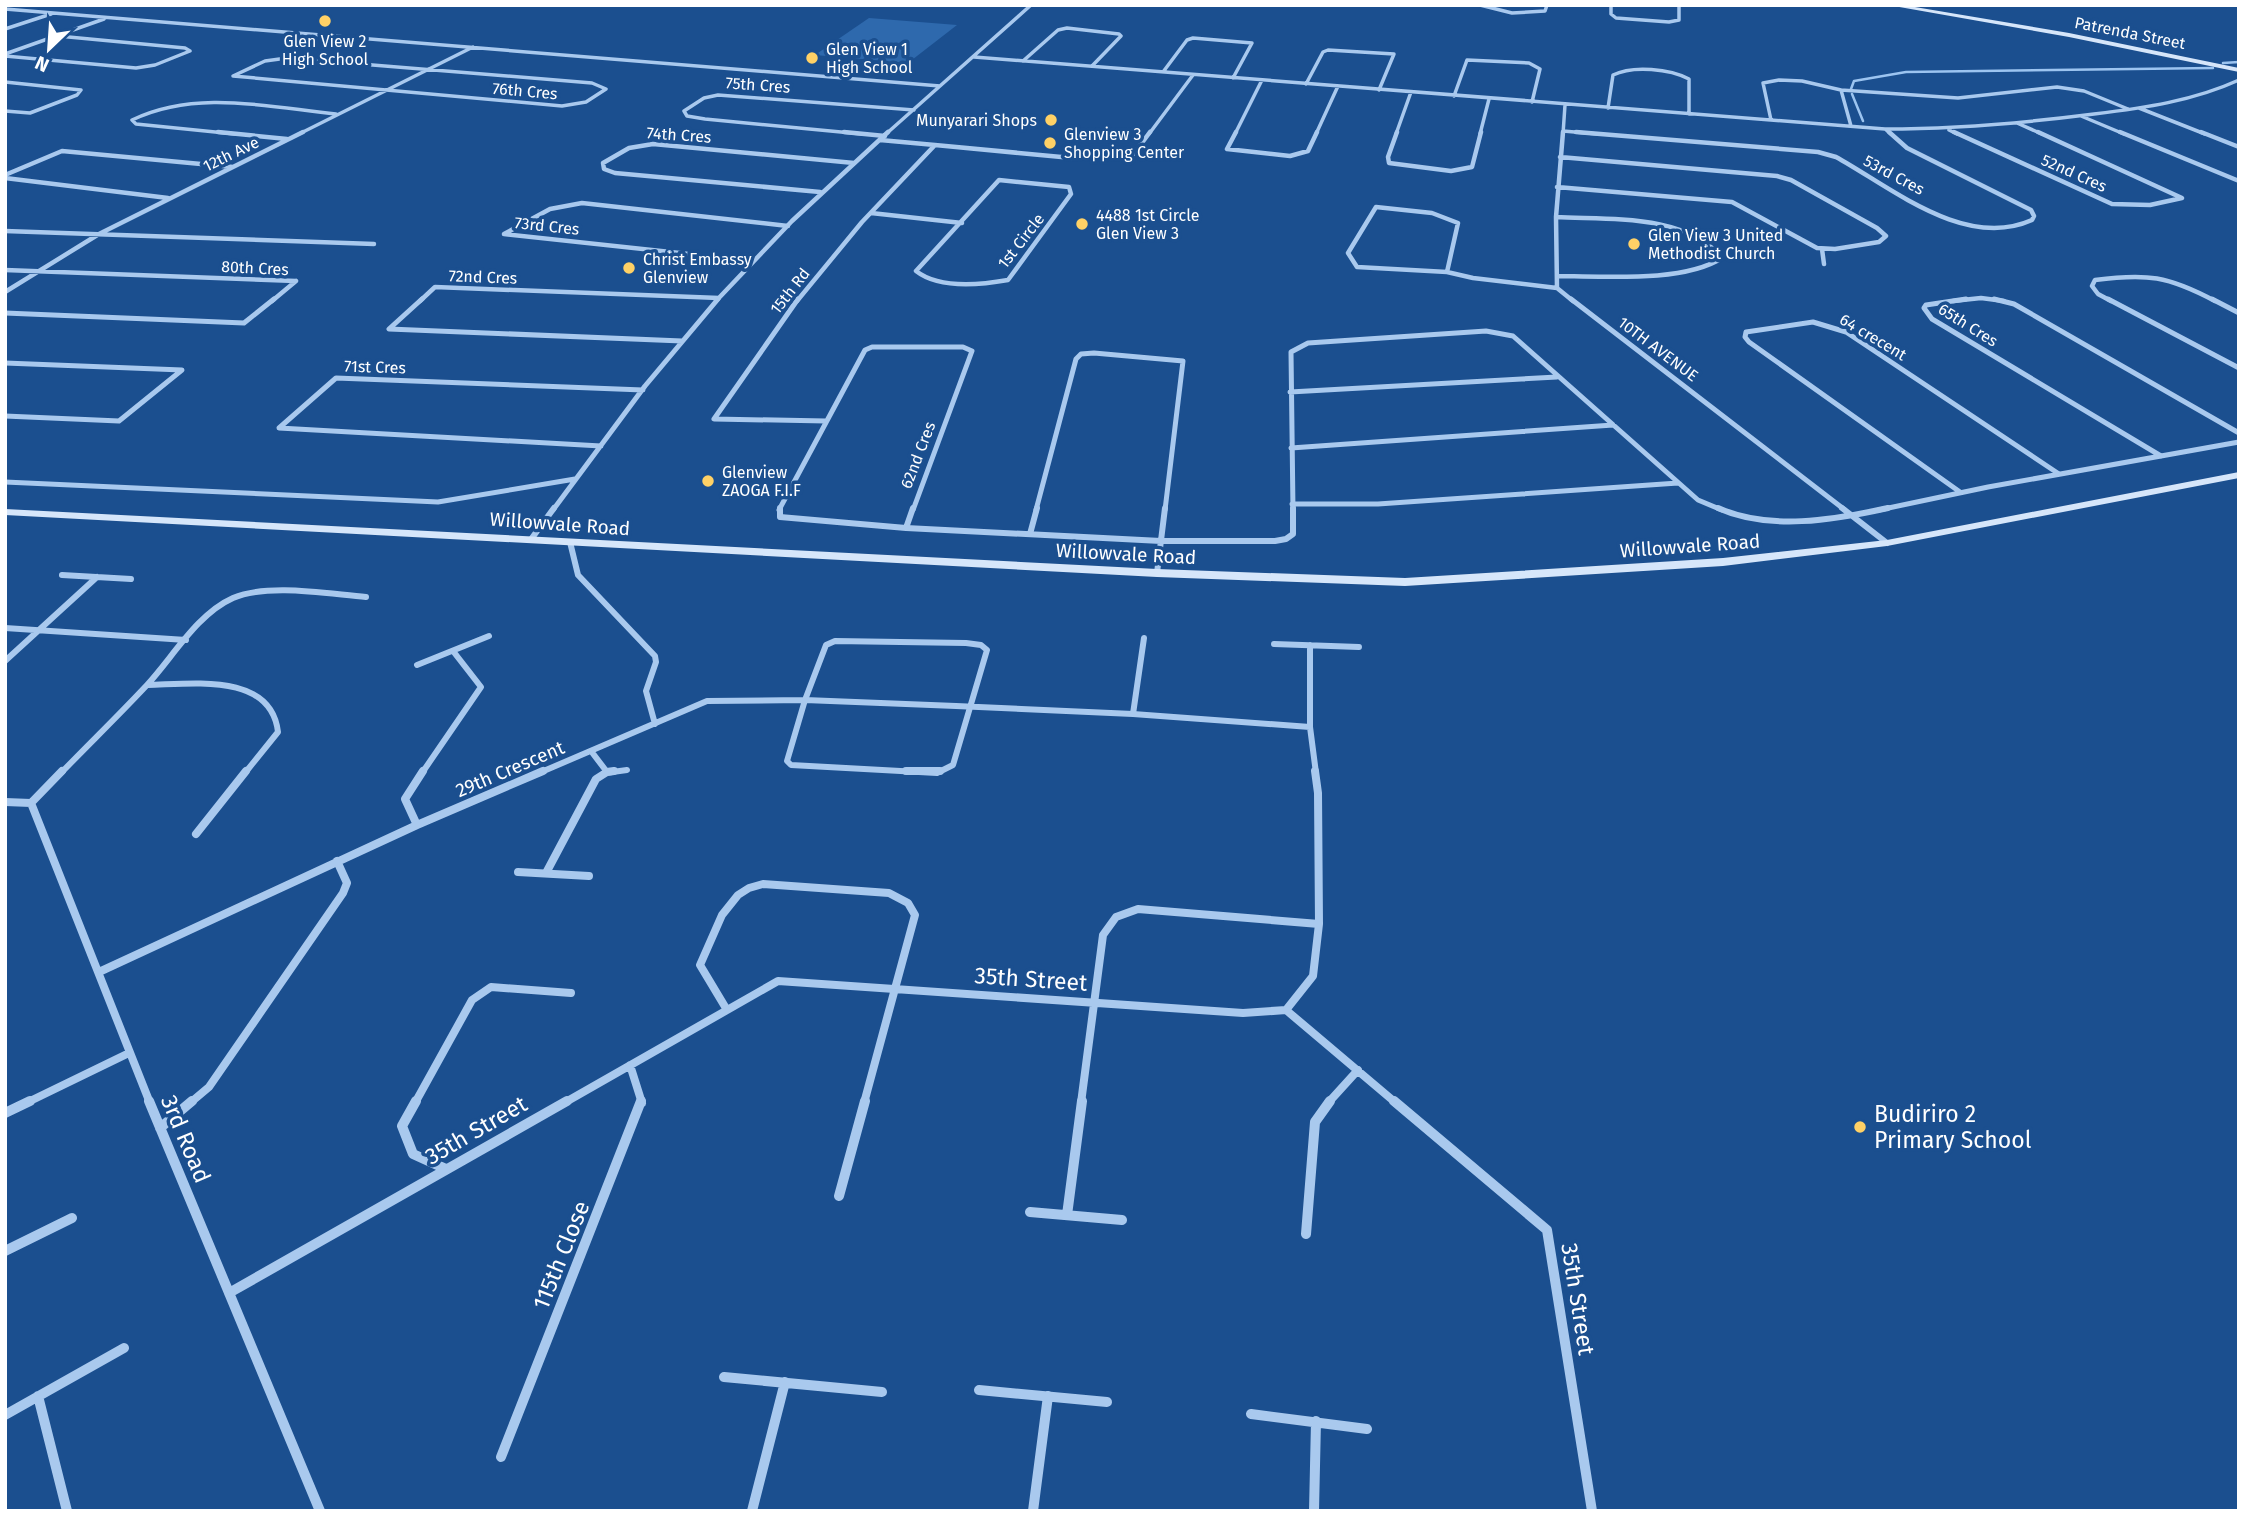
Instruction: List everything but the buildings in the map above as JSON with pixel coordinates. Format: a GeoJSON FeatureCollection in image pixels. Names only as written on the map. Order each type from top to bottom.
{"type":"FeatureCollection","features":[{"type":"Feature","properties":{"kind":"street"},"geometry":{"type":"LineString","coordinates":[[532,538],[643,390],[719,298],[820,192],[1031,5]]}},
{"type":"Feature","properties":{"kind":"street"},"geometry":{"type":"LineString","coordinates":[[1480,5],[1491,9],[1533,12],[1545,10],[1547,5]]}},
{"type":"Feature","properties":{"kind":"street"},"geometry":{"type":"LineString","coordinates":[[1611,5],[1611,14],[1616,18],[1669,22],[1679,20],[1679,5]]}},
{"type":"Feature","properties":{"kind":"street","name":"Patrenda Street"},"geometry":{"type":"LineString","coordinates":[[1891,5],[2069,35],[2239,70]]}},
{"type":"Feature","properties":{"kind":"street"},"geometry":{"type":"LineString","coordinates":[[5,9],[940,86]]}},
{"type":"Feature","properties":{"kind":"street"},"geometry":{"type":"LineString","coordinates":[[5,29],[54,13]]}},
{"type":"Feature","properties":{"kind":"street"},"geometry":{"type":"LineString","coordinates":[[5,55],[108,17]]}},
{"type":"Feature","properties":{"kind":"street"},"geometry":{"type":"LineString","coordinates":[[1023,61],[1058,30],[1067,28],[1119,34],[1121,36],[1092,66]]}},
{"type":"Feature","properties":{"kind":"street"},"geometry":{"type":"LineString","coordinates":[[5,55],[136,68],[155,65],[190,51],[185,48],[58,36]]}},
{"type":"Feature","properties":{"kind":"street"},"geometry":{"type":"LineString","coordinates":[[1163,72],[1187,40],[1193,38],[1252,43],[1233,78]]}},
{"type":"Feature","properties":{"kind":"street","name":"12th Ave"},"geometry":{"type":"LineString","coordinates":[[5,292],[99,234],[473,47]]}},
{"type":"Feature","properties":{"kind":"street"},"geometry":{"type":"LineString","coordinates":[[1306,84],[1323,52],[1328,50],[1394,54],[1380,90]]}},
{"type":"Feature","properties":{"kind":"street"},"geometry":{"type":"LineString","coordinates":[[974,57],[1885,129],[1947,130],[2169,105],[2214,93],[2239,80]]}},
{"type":"Feature","properties":{"kind":"street"},"geometry":{"type":"LineString","coordinates":[[386,91],[233,76],[265,61],[280,58],[432,68]]}},
{"type":"Feature","properties":{"kind":"street"},"geometry":{"type":"LineString","coordinates":[[1454,96],[1467,60],[1528,62],[1541,69],[1532,102]]}},
{"type":"Feature","properties":{"kind":"street","name":"76th Cres"},"geometry":{"type":"LineString","coordinates":[[386,91],[562,106],[586,102],[606,89],[592,83],[432,68]]}},
{"type":"Feature","properties":{"kind":"street"},"geometry":{"type":"LineString","coordinates":[[1608,108],[1612,77],[1616,73],[1625,70],[1676,73],[1689,79],[1689,114]]}},
{"type":"Feature","properties":{"kind":"street"},"geometry":{"type":"LineString","coordinates":[[880,141],[1072,158],[1122,158],[1133,155],[1193,75]]}},
{"type":"Feature","properties":{"kind":"street"},"geometry":{"type":"LineString","coordinates":[[1262,80],[1227,149],[1290,156],[1308,151],[1338,86]]}},
{"type":"Feature","properties":{"kind":"street"},"geometry":{"type":"LineString","coordinates":[[1771,120],[1763,86],[1765,81],[1818,84],[1841,90],[1958,98],[2057,87],[2084,91],[2128,109]]}},
{"type":"Feature","properties":{"kind":"street"},"geometry":{"type":"LineString","coordinates":[[5,82],[81,90],[77,95],[30,113],[5,111]]}},
{"type":"Feature","properties":{"kind":"street"},"geometry":{"type":"LineString","coordinates":[[1841,90],[1851,126]]}},
{"type":"Feature","properties":{"kind":"street"},"geometry":{"type":"LineString","coordinates":[[1411,92],[1388,157],[1389,163],[1451,170],[1472,167],[1489,99]]}},
{"type":"Feature","properties":{"kind":"street","name":"75th Cres"},"geometry":{"type":"LineString","coordinates":[[885,136],[705,120],[687,116],[684,111],[704,98],[718,95],[914,110]]}},
{"type":"Feature","properties":{"kind":"street"},"geometry":{"type":"LineString","coordinates":[[287,139],[136,124],[132,120],[168,105],[193,101],[338,114]]}},
{"type":"Feature","properties":{"kind":"street"},"geometry":{"type":"LineString","coordinates":[[1447,272],[1458,223],[1441,215],[1376,207],[1348,253],[1357,267],[1447,272],[1473,278],[1558,288],[1555,266],[1557,187],[1566,105]]}},
{"type":"Feature","properties":{"kind":"street"},"geometry":{"type":"LineString","coordinates":[[2139,108],[2239,147]]}},
{"type":"Feature","properties":{"kind":"street"},"geometry":{"type":"LineString","coordinates":[[2080,116],[2239,181]]}},
{"type":"Feature","properties":{"kind":"street","name":"52nd Cres"},"geometry":{"type":"LineString","coordinates":[[1947,130],[2112,204],[2150,205],[2182,198],[2016,123]]}},
{"type":"Feature","properties":{"kind":"street","name":"53rd Cres"},"geometry":{"type":"LineString","coordinates":[[1563,131],[1818,152],[1836,158],[1957,222],[1997,227],[2015,226],[2032,220],[2034,213],[2031,210],[1907,148],[1885,129]]}},
{"type":"Feature","properties":{"kind":"street","name":"74th Cres"},"geometry":{"type":"LineString","coordinates":[[820,192],[615,173],[604,169],[603,163],[629,148],[653,144],[854,163]]}},
{"type":"Feature","properties":{"kind":"street","name":"15th Rd"},"geometry":{"type":"LineString","coordinates":[[826,421],[714,419],[789,310],[871,213],[935,145]]}},
{"type":"Feature","properties":{"kind":"street"},"geometry":{"type":"LineString","coordinates":[[5,176],[62,151],[234,167]]}},
{"type":"Feature","properties":{"kind":"street"},"geometry":{"type":"LineString","coordinates":[[1557,187],[1732,202],[1804,243],[1822,249],[1879,242],[1886,236],[1877,228],[1791,180],[1777,176],[1560,158]]}},
{"type":"Feature","properties":{"kind":"street"},"geometry":{"type":"LineString","coordinates":[[5,176],[169,198]]}},
{"type":"Feature","properties":{"kind":"street","name":"1st Circle"},"geometry":{"type":"LineString","coordinates":[[999,180],[1069,187],[1072,194],[1009,280],[975,284],[919,276],[916,271],[918,266],[962,223],[999,180]]}},
{"type":"Feature","properties":{"kind":"street","name":"73rd Cres"},"geometry":{"type":"LineString","coordinates":[[754,261],[504,234],[544,209],[561,204],[582,203],[788,226]]}},
{"type":"Feature","properties":{"kind":"street"},"geometry":{"type":"LineString","coordinates":[[871,213],[962,223]]}},
{"type":"Feature","properties":{"kind":"street"},"geometry":{"type":"LineString","coordinates":[[1556,217],[1675,228],[1704,240],[1720,253],[1722,258],[1713,265],[1665,274],[1558,276]]}},
{"type":"Feature","properties":{"kind":"street"},"geometry":{"type":"LineString","coordinates":[[5,231],[374,244]]}},
{"type":"Feature","properties":{"kind":"street"},"geometry":{"type":"LineString","coordinates":[[1822,249],[1824,264]]}},
{"type":"Feature","properties":{"kind":"street"},"geometry":{"type":"LineString","coordinates":[[5,270],[37,271]]}},
{"type":"Feature","properties":{"kind":"street","name":"80th Cres"},"geometry":{"type":"LineString","coordinates":[[5,313],[244,323],[296,281],[37,271]]}},
{"type":"Feature","properties":{"kind":"street"},"geometry":{"type":"LineString","coordinates":[[2239,313],[2175,282],[2155,276],[2138,275],[2095,280],[2092,286],[2098,294],[2239,368]]}},
{"type":"Feature","properties":{"kind":"street","name":"72nd Cres"},"geometry":{"type":"LineString","coordinates":[[682,341],[389,329],[435,287],[719,298]]}},
{"type":"Feature","properties":{"kind":"street","name":"10TH AVENUE"},"geometry":{"type":"LineString","coordinates":[[1558,288],[1855,515],[1887,543]]}},
{"type":"Feature","properties":{"kind":"street","name":"65th Cres"},"geometry":{"type":"LineString","coordinates":[[2161,456],[1932,319],[1924,308],[1926,305],[1983,296],[1999,298],[2014,304],[2239,433]]}},
{"type":"Feature","properties":{"kind":"street","name":"64 crecent"},"geometry":{"type":"LineString","coordinates":[[1960,492],[1749,342],[1745,337],[1746,332],[1802,322],[1837,327],[2060,474]]}},
{"type":"Feature","properties":{"kind":"street"},"geometry":{"type":"LineString","coordinates":[[906,527],[1161,541],[1255,542],[1286,539],[1293,534],[1291,352],[1308,343],[1486,331],[1513,336],[1678,483],[1712,508],[1745,518],[1779,520],[1855,515],[1960,492],[2239,443]]}},
{"type":"Feature","properties":{"kind":"street","name":"62nd Cres"},"geometry":{"type":"LineString","coordinates":[[963,346],[972,350],[906,527],[780,517],[779,511],[826,421],[868,348],[963,346]]}},
{"type":"Feature","properties":{"kind":"street"},"geometry":{"type":"LineString","coordinates":[[1030,534],[1074,363],[1082,354],[1183,361],[1157,573]]}},
{"type":"Feature","properties":{"kind":"street"},"geometry":{"type":"LineString","coordinates":[[5,363],[182,370],[119,421],[5,416]]}},
{"type":"Feature","properties":{"kind":"street"},"geometry":{"type":"LineString","coordinates":[[1290,392],[1557,377]]}},
{"type":"Feature","properties":{"kind":"street","name":"71st Cres"},"geometry":{"type":"LineString","coordinates":[[601,446],[279,428],[336,378],[643,390]]}},
{"type":"Feature","properties":{"kind":"street"},"geometry":{"type":"LineString","coordinates":[[1291,449],[1613,425]]}},
{"type":"Feature","properties":{"kind":"street","name":"Willowvale Road"},"geometry":{"type":"LineString","coordinates":[[5,512],[1157,573],[1405,582],[1723,562],[1887,543],[2239,475]]}},
{"type":"Feature","properties":{"kind":"street"},"geometry":{"type":"LineString","coordinates":[[5,482],[419,502],[464,499],[575,479]]}},
{"type":"Feature","properties":{"kind":"street"},"geometry":{"type":"LineString","coordinates":[[1292,504],[1378,504],[1678,483]]}},
{"type":"Feature","properties":{"kind":"street"},"geometry":{"type":"LineString","coordinates":[[570,541],[578,575],[655,656],[656,662],[646,691],[655,724]]}},
{"type":"Feature","properties":{"kind":"street"},"geometry":{"type":"LineString","coordinates":[[62,575],[131,579]]}},
{"type":"Feature","properties":{"kind":"street"},"geometry":{"type":"LineString","coordinates":[[5,661],[97,577]]}},
{"type":"Feature","properties":{"kind":"street"},"geometry":{"type":"LineString","coordinates":[[5,802],[31,803],[148,685],[186,640],[220,606],[232,598],[245,594],[366,597]]}},
{"type":"Feature","properties":{"kind":"street"},"geometry":{"type":"LineString","coordinates":[[5,628],[186,640]]}},
{"type":"Feature","properties":{"kind":"street"},"geometry":{"type":"LineString","coordinates":[[418,665],[489,636]]}},
{"type":"Feature","properties":{"kind":"street"},"geometry":{"type":"LineString","coordinates":[[1133,714],[1144,638]]}},
{"type":"Feature","properties":{"kind":"street"},"geometry":{"type":"LineString","coordinates":[[831,643],[981,645],[987,650],[971,707],[953,765],[937,773],[791,765],[787,757],[826,645],[831,643]]}},
{"type":"Feature","properties":{"kind":"street"},"geometry":{"type":"LineString","coordinates":[[1274,644],[1359,647]]}},
{"type":"Feature","properties":{"kind":"street"},"geometry":{"type":"LineString","coordinates":[[1286,1010],[1312,976],[1319,924],[1318,793],[1310,727],[1310,645]]}},
{"type":"Feature","properties":{"kind":"street"},"geometry":{"type":"LineString","coordinates":[[417,825],[405,799],[407,794],[481,687],[453,651]]}},
{"type":"Feature","properties":{"kind":"street"},"geometry":{"type":"LineString","coordinates":[[148,685],[209,685],[254,692],[270,705],[276,719],[278,732],[196,834]]}},
{"type":"Feature","properties":{"kind":"street","name":"29th Crescent"},"geometry":{"type":"LineString","coordinates":[[99,972],[417,825],[707,701],[805,700],[957,706],[1133,714],[1310,727]]}},
{"type":"Feature","properties":{"kind":"street"},"geometry":{"type":"LineString","coordinates":[[591,751],[607,772]]}},
{"type":"Feature","properties":{"kind":"street"},"geometry":{"type":"LineString","coordinates":[[547,873],[596,779],[607,772],[627,770]]}},
{"type":"Feature","properties":{"kind":"street","name":"3rd Road"},"geometry":{"type":"LineString","coordinates":[[31,803],[160,1128],[320,1511]]}},
{"type":"Feature","properties":{"kind":"street"},"geometry":{"type":"LineString","coordinates":[[160,1128],[209,1087],[342,893],[347,883],[337,861]]}},
{"type":"Feature","properties":{"kind":"street"},"geometry":{"type":"LineString","coordinates":[[518,872],[589,876]]}},
{"type":"Feature","properties":{"kind":"street"},"geometry":{"type":"LineString","coordinates":[[727,1010],[700,965],[733,896],[748,886],[763,884],[889,893],[913,906],[915,915],[839,1196]]}},
{"type":"Feature","properties":{"kind":"street"},"geometry":{"type":"LineString","coordinates":[[1067,1215],[1103,935],[1110,920],[1122,913],[1138,909],[1319,924]]}},
{"type":"Feature","properties":{"kind":"street","name":"35th Street"},"geometry":{"type":"LineString","coordinates":[[229,1293],[778,981],[1243,1013],[1286,1010],[1547,1230],[1592,1511]]}},
{"type":"Feature","properties":{"kind":"street"},"geometry":{"type":"LineString","coordinates":[[446,1169],[413,1154],[402,1126],[472,1000],[491,987],[571,993]]}},
{"type":"Feature","properties":{"kind":"street"},"geometry":{"type":"LineString","coordinates":[[5,1113],[130,1053]]}},
{"type":"Feature","properties":{"kind":"street","name":"115th Close"},"geometry":{"type":"LineString","coordinates":[[500,1457],[642,1103],[630,1065]]}},
{"type":"Feature","properties":{"kind":"street"},"geometry":{"type":"LineString","coordinates":[[1306,1234],[1315,1122],[1319,1112],[1358,1070]]}},
{"type":"Feature","properties":{"kind":"street"},"geometry":{"type":"LineString","coordinates":[[1030,1212],[1122,1220]]}},
{"type":"Feature","properties":{"kind":"street"},"geometry":{"type":"LineString","coordinates":[[5,1251],[72,1217]]}},
{"type":"Feature","properties":{"kind":"street"},"geometry":{"type":"LineString","coordinates":[[5,1415],[124,1348]]}},
{"type":"Feature","properties":{"kind":"street"},"geometry":{"type":"LineString","coordinates":[[724,1377],[882,1392]]}},
{"type":"Feature","properties":{"kind":"street"},"geometry":{"type":"LineString","coordinates":[[752,1511],[785,1382]]}},
{"type":"Feature","properties":{"kind":"street"},"geometry":{"type":"LineString","coordinates":[[979,1390],[1107,1402]]}},
{"type":"Feature","properties":{"kind":"street"},"geometry":{"type":"LineString","coordinates":[[38,1396],[67,1511]]}},
{"type":"Feature","properties":{"kind":"street"},"geometry":{"type":"LineString","coordinates":[[1033,1511],[1048,1396]]}},
{"type":"Feature","properties":{"kind":"street"},"geometry":{"type":"LineString","coordinates":[[1251,1414],[1367,1429]]}},
{"type":"Feature","properties":{"kind":"street"},"geometry":{"type":"LineString","coordinates":[[1314,1511],[1316,1421]]}},
{"type":"Feature","properties":{"kind":"shaded area"},"geometry":{"type":"Polygon","coordinates":[[[869,18],[957,25],[908,63],[815,55],[869,18]]]}},
{"type":"Feature","properties":{"kind":"waterway"},"geometry":{"type":"LineString","coordinates":[[2223,63],[2239,62]]}},
{"type":"Feature","properties":{"kind":"waterway"},"geometry":{"type":"LineString","coordinates":[[1851,89],[1854,81],[1906,72],[2213,68]]}},
{"type":"Feature","properties":{"kind":"waterway"},"geometry":{"type":"LineString","coordinates":[[1852,94],[1863,121]]}},
{"type":"Feature","properties":{"kind":"place","name":"Glen View 2 High School"},"geometry":{"type":"Point","coordinates":[325,21]}},
{"type":"Feature","properties":{"kind":"place","name":"Glen View 1 High School"},"geometry":{"type":"Point","coordinates":[812,58]}},
{"type":"Feature","properties":{"kind":"place","name":"Munyarari Shops"},"geometry":{"type":"Point","coordinates":[1051,120]}},
{"type":"Feature","properties":{"kind":"place","name":"Glenview 3 Shopping Center"},"geometry":{"type":"Point","coordinates":[1050,143]}},
{"type":"Feature","properties":{"kind":"place","name":"4488 1st Circle Glen View 3"},"geometry":{"type":"Point","coordinates":[1082,224]}},
{"type":"Feature","properties":{"kind":"place","name":"Glen View 3 United Methodist Church"},"geometry":{"type":"Point","coordinates":[1634,244]}},
{"type":"Feature","properties":{"kind":"place","name":"Christ Embassy Glenview"},"geometry":{"type":"Point","coordinates":[629,268]}},
{"type":"Feature","properties":{"kind":"place","name":"Glenview ZAOGA F.I.F"},"geometry":{"type":"Point","coordinates":[708,481]}},
{"type":"Feature","properties":{"kind":"place","name":"Budiriro 2 Primary School"},"geometry":{"type":"Point","coordinates":[1860,1127]}}]}
